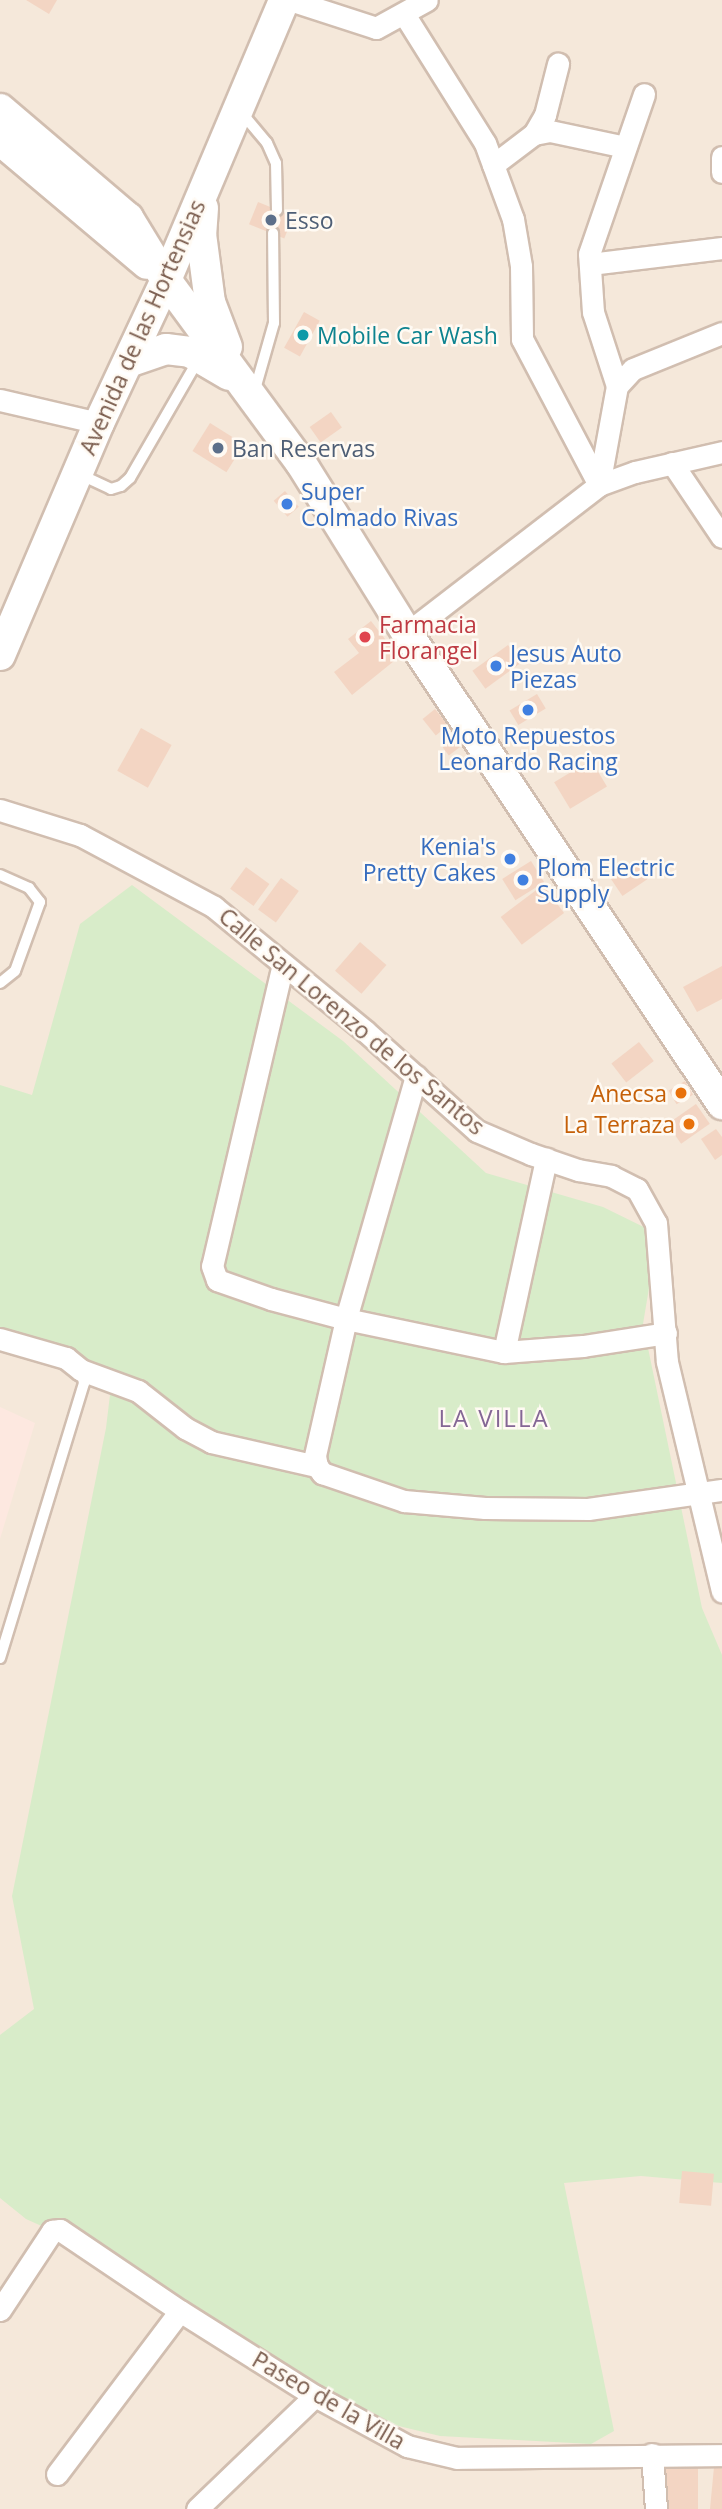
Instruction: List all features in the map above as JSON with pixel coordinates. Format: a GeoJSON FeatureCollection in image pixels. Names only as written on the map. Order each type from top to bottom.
{"type":"FeatureCollection","features":[{"type":"Feature","properties":{"kind":"main road","name":"Avenida de las Hortensias"},"geometry":{"type":"LineString","coordinates":[[0,655],[99,423],[131,361],[284,0]]}},
{"type":"Feature","properties":{"kind":"main road"},"geometry":{"type":"LineString","coordinates":[[0,109],[128,218],[166,280],[301,463],[407,634],[722,1104]]}},
{"type":"Feature","properties":{"kind":"main road"},"geometry":{"type":"LineString","coordinates":[[0,140],[166,280]]}},
{"type":"Feature","properties":{"kind":"main road"},"geometry":{"type":"LineString","coordinates":[[204,185],[201,234],[210,302],[245,390]]}},
{"type":"Feature","properties":{"kind":"main road"},"geometry":{"type":"LineString","coordinates":[[131,361],[166,349],[190,352],[245,390]]}},
{"type":"Feature","properties":{"kind":"street"},"geometry":{"type":"LineString","coordinates":[[290,0],[376,28],[427,0]]}},
{"type":"Feature","properties":{"kind":"street"},"geometry":{"type":"LineString","coordinates":[[404,14],[485,143],[513,219],[521,266],[522,339],[599,485]]}},
{"type":"Feature","properties":{"kind":"street"},"geometry":{"type":"LineString","coordinates":[[493,165],[534,134],[545,115],[558,64]]}},
{"type":"Feature","properties":{"kind":"street"},"geometry":{"type":"LineString","coordinates":[[599,485],[617,386],[593,312],[589,254],[643,94]]}},
{"type":"Feature","properties":{"kind":"street"},"geometry":{"type":"LineString","coordinates":[[534,134],[550,131],[625,148]]}},
{"type":"Feature","properties":{"kind":"street"},"geometry":{"type":"LineString","coordinates":[[722,157],[722,172]]}},
{"type":"Feature","properties":{"kind":"street"},"geometry":{"type":"LineString","coordinates":[[590,264],[722,248]]}},
{"type":"Feature","properties":{"kind":"street"},"geometry":{"type":"LineString","coordinates":[[617,386],[633,369],[722,334]]}},
{"type":"Feature","properties":{"kind":"street"},"geometry":{"type":"LineString","coordinates":[[0,400],[99,423]]}},
{"type":"Feature","properties":{"kind":"street"},"geometry":{"type":"LineString","coordinates":[[407,634],[599,485],[672,463],[722,452]]}},
{"type":"Feature","properties":{"kind":"street"},"geometry":{"type":"LineString","coordinates":[[672,463],[722,537]]}},
{"type":"Feature","properties":{"kind":"street","name":"Calle San Lorenzo de los Santos"},"geometry":{"type":"LineString","coordinates":[[0,810],[80,835],[152,871],[214,907],[416,1076],[477,1131],[546,1159],[611,1176],[637,1189],[656,1223],[667,1362],[722,1591]]}},
{"type":"Feature","properties":{"kind":"street"},"geometry":{"type":"LineString","coordinates":[[283,964],[213,1274],[223,1284],[346,1319],[504,1352],[583,1346],[666,1333]]}},
{"type":"Feature","properties":{"kind":"street"},"geometry":{"type":"LineString","coordinates":[[416,1076],[346,1319],[315,1456],[322,1473],[404,1501],[485,1508],[589,1509],[722,1490]]}},
{"type":"Feature","properties":{"kind":"street"},"geometry":{"type":"LineString","coordinates":[[504,1352],[546,1159]]}},
{"type":"Feature","properties":{"kind":"street"},"geometry":{"type":"LineString","coordinates":[[0,1339],[66,1358],[81,1370],[138,1391],[185,1428],[211,1442],[317,1466]]}},
{"type":"Feature","properties":{"kind":"street","name":"Paseo de la Villa"},"geometry":{"type":"LineString","coordinates":[[0,2310],[56,2229],[315,2396],[407,2446],[457,2458],[722,2455]]}},
{"type":"Feature","properties":{"kind":"street"},"geometry":{"type":"LineString","coordinates":[[57,2474],[180,2311]]}},
{"type":"Feature","properties":{"kind":"street"},"geometry":{"type":"LineString","coordinates":[[197,2509],[315,2396]]}},
{"type":"Feature","properties":{"kind":"street"},"geometry":{"type":"LineString","coordinates":[[652,2454],[656,2509]]}},
{"type":"Feature","properties":{"kind":"lane"},"geometry":{"type":"LineString","coordinates":[[238,108],[267,143],[276,163],[277,209]]}},
{"type":"Feature","properties":{"kind":"lane"},"geometry":{"type":"LineString","coordinates":[[245,390],[274,323],[273,233]]}},
{"type":"Feature","properties":{"kind":"lane"},"geometry":{"type":"LineString","coordinates":[[77,474],[111,489],[121,486],[130,478],[200,358]]}},
{"type":"Feature","properties":{"kind":"lane"},"geometry":{"type":"LineString","coordinates":[[0,875],[29,888],[40,902],[15,971],[0,983]]}},
{"type":"Feature","properties":{"kind":"lane"},"geometry":{"type":"LineString","coordinates":[[0,1658],[84,1383],[81,1370]]}},
{"type":"Feature","properties":{"kind":"shaded area"},"geometry":{"type":"Polygon","coordinates":[[[0,0],[722,0],[722,2509],[0,2509],[0,0]]]}},
{"type":"Feature","properties":{"kind":"shaded area"},"geometry":{"type":"Polygon","coordinates":[[[0,1407],[35,1423],[0,1539],[0,1407]]]}},
{"type":"Feature","properties":{"kind":"green space"},"geometry":{"type":"Polygon","coordinates":[[[132,885],[343,1041],[486,1173],[603,1207],[658,1234],[643,1324],[702,1608],[722,1655],[722,2183],[641,2176],[564,2183],[614,2431],[591,2444],[440,2436],[345,2413],[139,2270],[26,2219],[0,2198],[0,2035],[34,2009],[12,1896],[106,1428],[113,1370],[0,1333],[0,1085],[32,1095],[80,924],[132,885]]]}},
{"type":"Feature","properties":{"kind":"building"},"geometry":{"type":"Polygon","coordinates":[[[26,0],[57,0],[49,14],[26,0]]]}},
{"type":"Feature","properties":{"kind":"building","name":"Esso"},"geometry":{"type":"Polygon","coordinates":[[[258,202],[293,216],[284,238],[249,224],[258,202]]]}},
{"type":"Feature","properties":{"kind":"building","name":"Mobile Car Wash"},"geometry":{"type":"Polygon","coordinates":[[[304,312],[320,321],[300,357],[284,348],[304,312]]]}},
{"type":"Feature","properties":{"kind":"building"},"geometry":{"type":"Polygon","coordinates":[[[331,412],[342,428],[321,442],[310,427],[331,412]]]}},
{"type":"Feature","properties":{"kind":"building","name":"Ban Reservas"},"geometry":{"type":"Polygon","coordinates":[[[210,423],[244,444],[226,472],[193,451],[210,423]]]}},
{"type":"Feature","properties":{"kind":"building","name":"Super Colmado Rivas"},"geometry":{"type":"Polygon","coordinates":[[[285,491],[299,507],[287,517],[274,501],[285,491]]]}},
{"type":"Feature","properties":{"kind":"building"},"geometry":{"type":"Polygon","coordinates":[[[371,621],[399,657],[352,695],[334,672],[359,653],[348,639],[371,621]]]}},
{"type":"Feature","properties":{"kind":"building","name":"Jesus Auto Piezas"},"geometry":{"type":"Polygon","coordinates":[[[508,645],[521,663],[485,689],[472,671],[508,645]]]}},
{"type":"Feature","properties":{"kind":"building","name":"Moto Repuestos Leonardo Racing"},"geometry":{"type":"Polygon","coordinates":[[[537,694],[546,709],[518,725],[510,710],[537,694]]]}},
{"type":"Feature","properties":{"kind":"building"},"geometry":{"type":"Polygon","coordinates":[[[435,709],[448,725],[436,735],[423,719],[435,709]]]}},
{"type":"Feature","properties":{"kind":"building"},"geometry":{"type":"Polygon","coordinates":[[[141,728],[172,745],[148,788],[117,771],[141,728]]]}},
{"type":"Feature","properties":{"kind":"building"},"geometry":{"type":"Polygon","coordinates":[[[454,739],[460,747],[449,755],[443,747],[454,739]]]}},
{"type":"Feature","properties":{"kind":"building"},"geometry":{"type":"Polygon","coordinates":[[[591,760],[607,787],[570,809],[554,782],[591,760]]]}},
{"type":"Feature","properties":{"kind":"building","name":"Plom Electric Supply"},"geometry":{"type":"Polygon","coordinates":[[[531,861],[544,882],[515,900],[502,879],[531,861]]]}},
{"type":"Feature","properties":{"kind":"building"},"geometry":{"type":"Polygon","coordinates":[[[635,861],[647,879],[622,896],[610,878],[635,861]]]}},
{"type":"Feature","properties":{"kind":"building"},"geometry":{"type":"Polygon","coordinates":[[[246,867],[269,884],[254,906],[230,889],[246,867]]]}},
{"type":"Feature","properties":{"kind":"building"},"geometry":{"type":"Polygon","coordinates":[[[281,878],[299,891],[276,922],[258,910],[281,878]]]}},
{"type":"Feature","properties":{"kind":"building"},"geometry":{"type":"Polygon","coordinates":[[[543,885],[564,913],[522,945],[501,917],[543,885]]]}},
{"type":"Feature","properties":{"kind":"building"},"geometry":{"type":"Polygon","coordinates":[[[360,942],[386,965],[361,994],[335,971],[360,942]]]}},
{"type":"Feature","properties":{"kind":"building"},"geometry":{"type":"Polygon","coordinates":[[[722,966],[722,999],[697,1012],[683,987],[722,966]]]}},
{"type":"Feature","properties":{"kind":"building"},"geometry":{"type":"Polygon","coordinates":[[[639,1042],[654,1061],[626,1082],[611,1064],[639,1042]]]}},
{"type":"Feature","properties":{"kind":"building","name":"Anecsa"},"geometry":{"type":"Polygon","coordinates":[[[685,1081],[693,1095],[677,1104],[669,1090],[685,1081]]]}},
{"type":"Feature","properties":{"kind":"building","name":"La Terraza"},"geometry":{"type":"Polygon","coordinates":[[[696,1104],[710,1124],[681,1144],[667,1124],[696,1104]]]}},
{"type":"Feature","properties":{"kind":"building"},"geometry":{"type":"Polygon","coordinates":[[[716,1129],[722,1137],[722,1155],[715,1160],[701,1139],[716,1129]]]}},
{"type":"Feature","properties":{"kind":"building"},"geometry":{"type":"Polygon","coordinates":[[[682,2171],[714,2174],[711,2206],[679,2203],[682,2171]]]}},
{"type":"Feature","properties":{"kind":"building"},"geometry":{"type":"Polygon","coordinates":[[[714,2467],[722,2468],[722,2509],[710,2509],[714,2467]]]}},
{"type":"Feature","properties":{"kind":"building"},"geometry":{"type":"Polygon","coordinates":[[[666,2468],[698,2468],[698,2509],[666,2509],[666,2468]]]}},
{"type":"Feature","properties":{"kind":"place","name":"Esso"},"geometry":{"type":"Point","coordinates":[271,220]}},
{"type":"Feature","properties":{"kind":"place","name":"Mobile Car Wash"},"geometry":{"type":"Point","coordinates":[303,335]}},
{"type":"Feature","properties":{"kind":"place","name":"Ban Reservas"},"geometry":{"type":"Point","coordinates":[218,448]}},
{"type":"Feature","properties":{"kind":"place","name":"Super Colmado Rivas"},"geometry":{"type":"Point","coordinates":[287,504]}},
{"type":"Feature","properties":{"kind":"place","name":"Farmacia Florangel"},"geometry":{"type":"Point","coordinates":[365,637]}},
{"type":"Feature","properties":{"kind":"place","name":"Jesus Auto Piezas"},"geometry":{"type":"Point","coordinates":[496,666]}},
{"type":"Feature","properties":{"kind":"place","name":"Moto Repuestos Leonardo Racing"},"geometry":{"type":"Point","coordinates":[528,710]}},
{"type":"Feature","properties":{"kind":"place","name":"Kenia's Pretty Cakes"},"geometry":{"type":"Point","coordinates":[510,859]}},
{"type":"Feature","properties":{"kind":"place","name":"Plom Electric Supply"},"geometry":{"type":"Point","coordinates":[523,880]}},
{"type":"Feature","properties":{"kind":"place","name":"Anecsa"},"geometry":{"type":"Point","coordinates":[681,1093]}},
{"type":"Feature","properties":{"kind":"place","name":"La Terraza"},"geometry":{"type":"Point","coordinates":[689,1124]}},
{"type":"Feature","properties":{"kind":"district","name":"LA VILLA"},"geometry":{"type":"Point","coordinates":[494,1418]}}]}
